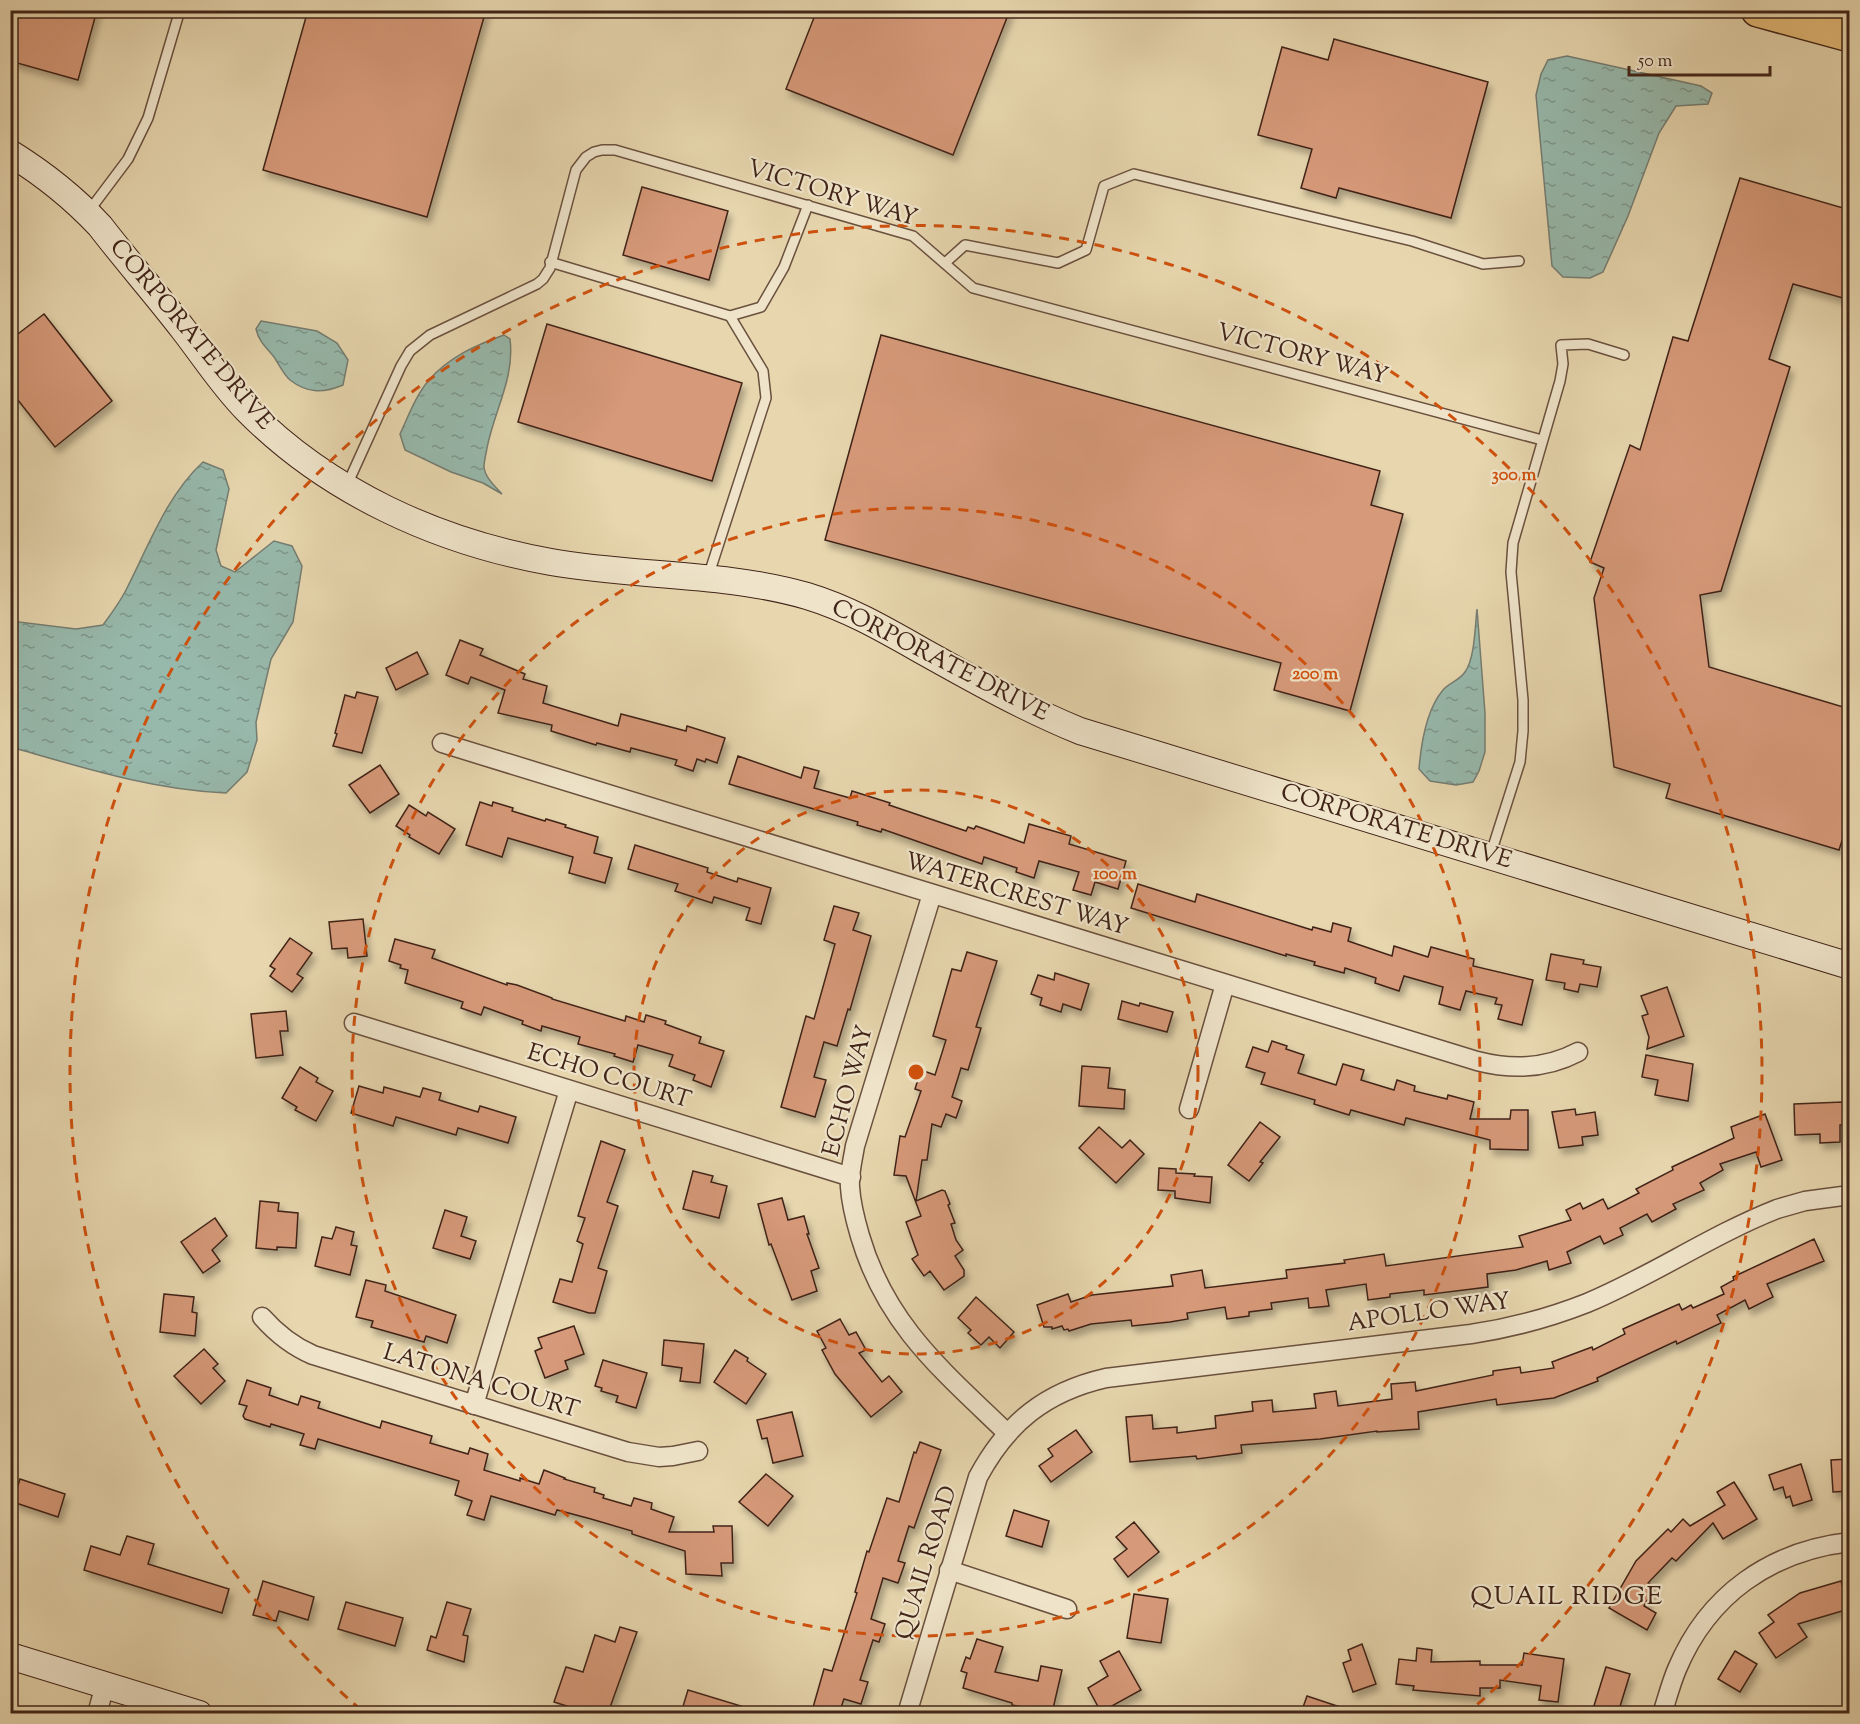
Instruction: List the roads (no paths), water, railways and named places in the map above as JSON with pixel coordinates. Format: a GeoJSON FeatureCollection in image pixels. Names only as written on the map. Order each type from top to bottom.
{"type":"FeatureCollection","features":[{"type":"Feature","properties":{"kind":"highway"},"geometry":{"type":"LineString","coordinates":[[1758,10],[1850,35]]}},
{"type":"Feature","properties":{"kind":"street","name":"CORPORATE DRIVE"},"geometry":{"type":"LineString","coordinates":[[10,153],[49,177],[88,213],[148,284],[245,408],[299,457],[346,488],[417,522],[500,550],[587,567],[773,587],[833,605],[873,623],[1010,699],[1080,730],[1850,966]]}},
{"type":"Feature","properties":{"kind":"street","name":"WATERCREST WAY"},"geometry":{"type":"LineString","coordinates":[[442,743],[1494,1065],[1538,1066],[1578,1052]]}},
{"type":"Feature","properties":{"kind":"street","name":"ECHO WAY"},"geometry":{"type":"LineString","coordinates":[[932,894],[855,1146],[851,1177],[852,1209],[876,1280],[898,1319],[926,1354],[1007,1433]]}},
{"type":"Feature","properties":{"kind":"street"},"geometry":{"type":"LineString","coordinates":[[1189,1108],[1225,984]]}},
{"type":"Feature","properties":{"kind":"street","name":"ECHO COURT"},"geometry":{"type":"LineString","coordinates":[[354,1023],[851,1177]]}},
{"type":"Feature","properties":{"kind":"street"},"geometry":{"type":"LineString","coordinates":[[474,1405],[569,1090]]}},
{"type":"Feature","properties":{"kind":"street","name":"APOLLO WAY"},"geometry":{"type":"LineString","coordinates":[[1007,1433],[1026,1414],[1056,1395],[1106,1378],[1471,1335],[1548,1317],[1604,1295],[1768,1213],[1805,1201],[1850,1195]]}},
{"type":"Feature","properties":{"kind":"street","name":"LATONA COURT"},"geometry":{"type":"LineString","coordinates":[[262,1317],[280,1335],[313,1355],[474,1405],[638,1454],[673,1456],[698,1451]]}},
{"type":"Feature","properties":{"kind":"street","name":"QUAIL ROAD"},"geometry":{"type":"LineString","coordinates":[[907,1713],[978,1477],[989,1457],[1007,1433]]}},
{"type":"Feature","properties":{"kind":"street"},"geometry":{"type":"LineString","coordinates":[[1662,1713],[1676,1670],[1692,1639],[1701,1624],[1730,1592],[1774,1563],[1791,1555],[1817,1547],[1850,1542]]}},
{"type":"Feature","properties":{"kind":"street"},"geometry":{"type":"LineString","coordinates":[[949,1570],[1067,1609]]}},
{"type":"Feature","properties":{"kind":"street"},"geometry":{"type":"LineString","coordinates":[[10,1656],[199,1713]]}},
{"type":"Feature","properties":{"kind":"street"},"geometry":{"type":"LineString","coordinates":[[97,1713],[105,1685]]}},
{"type":"Feature","properties":{"kind":"lane"},"geometry":{"type":"LineString","coordinates":[[88,213],[128,159],[148,118],[180,10]]}},
{"type":"Feature","properties":{"kind":"lane","name":"VICTORY WAY"},"geometry":{"type":"LineString","coordinates":[[346,488],[400,366],[410,351],[429,335],[537,284],[546,275],[576,170],[586,157],[602,150],[615,150],[914,236],[973,288],[1542,440]]}},
{"type":"Feature","properties":{"kind":"lane"},"geometry":{"type":"LineString","coordinates":[[945,263],[965,245],[1058,263],[1086,250],[1104,186],[1134,174],[1412,241],[1483,264],[1519,261]]}},
{"type":"Feature","properties":{"kind":"lane"},"geometry":{"type":"LineString","coordinates":[[550,262],[730,316],[761,307],[784,267],[808,205]]}},
{"type":"Feature","properties":{"kind":"lane"},"geometry":{"type":"LineString","coordinates":[[707,579],[766,398],[763,371],[730,316]]}},
{"type":"Feature","properties":{"kind":"lane"},"geometry":{"type":"LineString","coordinates":[[1490,856],[1520,762],[1523,739],[1523,700],[1511,572],[1516,528],[1560,381],[1563,364],[1561,345],[1588,344],[1624,355]]}},
{"type":"Feature","properties":{"kind":"water"},"geometry":{"type":"Polygon","coordinates":[[[1567,56],[1701,86],[1712,93],[1708,104],[1676,106],[1659,133],[1628,216],[1603,272],[1590,278],[1563,277],[1552,266],[1536,95],[1541,74],[1548,60],[1567,56]]]}},
{"type":"Feature","properties":{"kind":"water"},"geometry":{"type":"Polygon","coordinates":[[[261,321],[317,331],[337,343],[348,360],[343,385],[329,390],[316,391],[303,388],[290,380],[259,337],[256,329],[261,321]]]}},
{"type":"Feature","properties":{"kind":"water"},"geometry":{"type":"Polygon","coordinates":[[[504,335],[510,339],[510,367],[490,434],[484,467],[489,479],[502,494],[483,483],[451,472],[405,450],[400,434],[420,392],[437,372],[464,353],[504,335]]]}},
{"type":"Feature","properties":{"kind":"water"},"geometry":{"type":"Polygon","coordinates":[[[203,462],[223,470],[229,489],[216,550],[221,566],[235,572],[274,541],[292,546],[302,566],[293,622],[271,659],[256,722],[257,740],[247,772],[226,793],[198,791],[117,776],[11,747],[11,621],[76,629],[103,625],[124,594],[169,506],[190,475],[203,462]]]}},
{"type":"Feature","properties":{"kind":"water"},"geometry":{"type":"Polygon","coordinates":[[[1477,609],[1485,713],[1485,752],[1473,782],[1456,785],[1430,781],[1419,769],[1428,717],[1437,698],[1445,688],[1463,675],[1468,666],[1473,650],[1477,609]]]}},
{"type":"Feature","properties":{"kind":"district","name":"QUAIL RIDGE"},"geometry":{"type":"Point","coordinates":[1567,1597]}}]}
